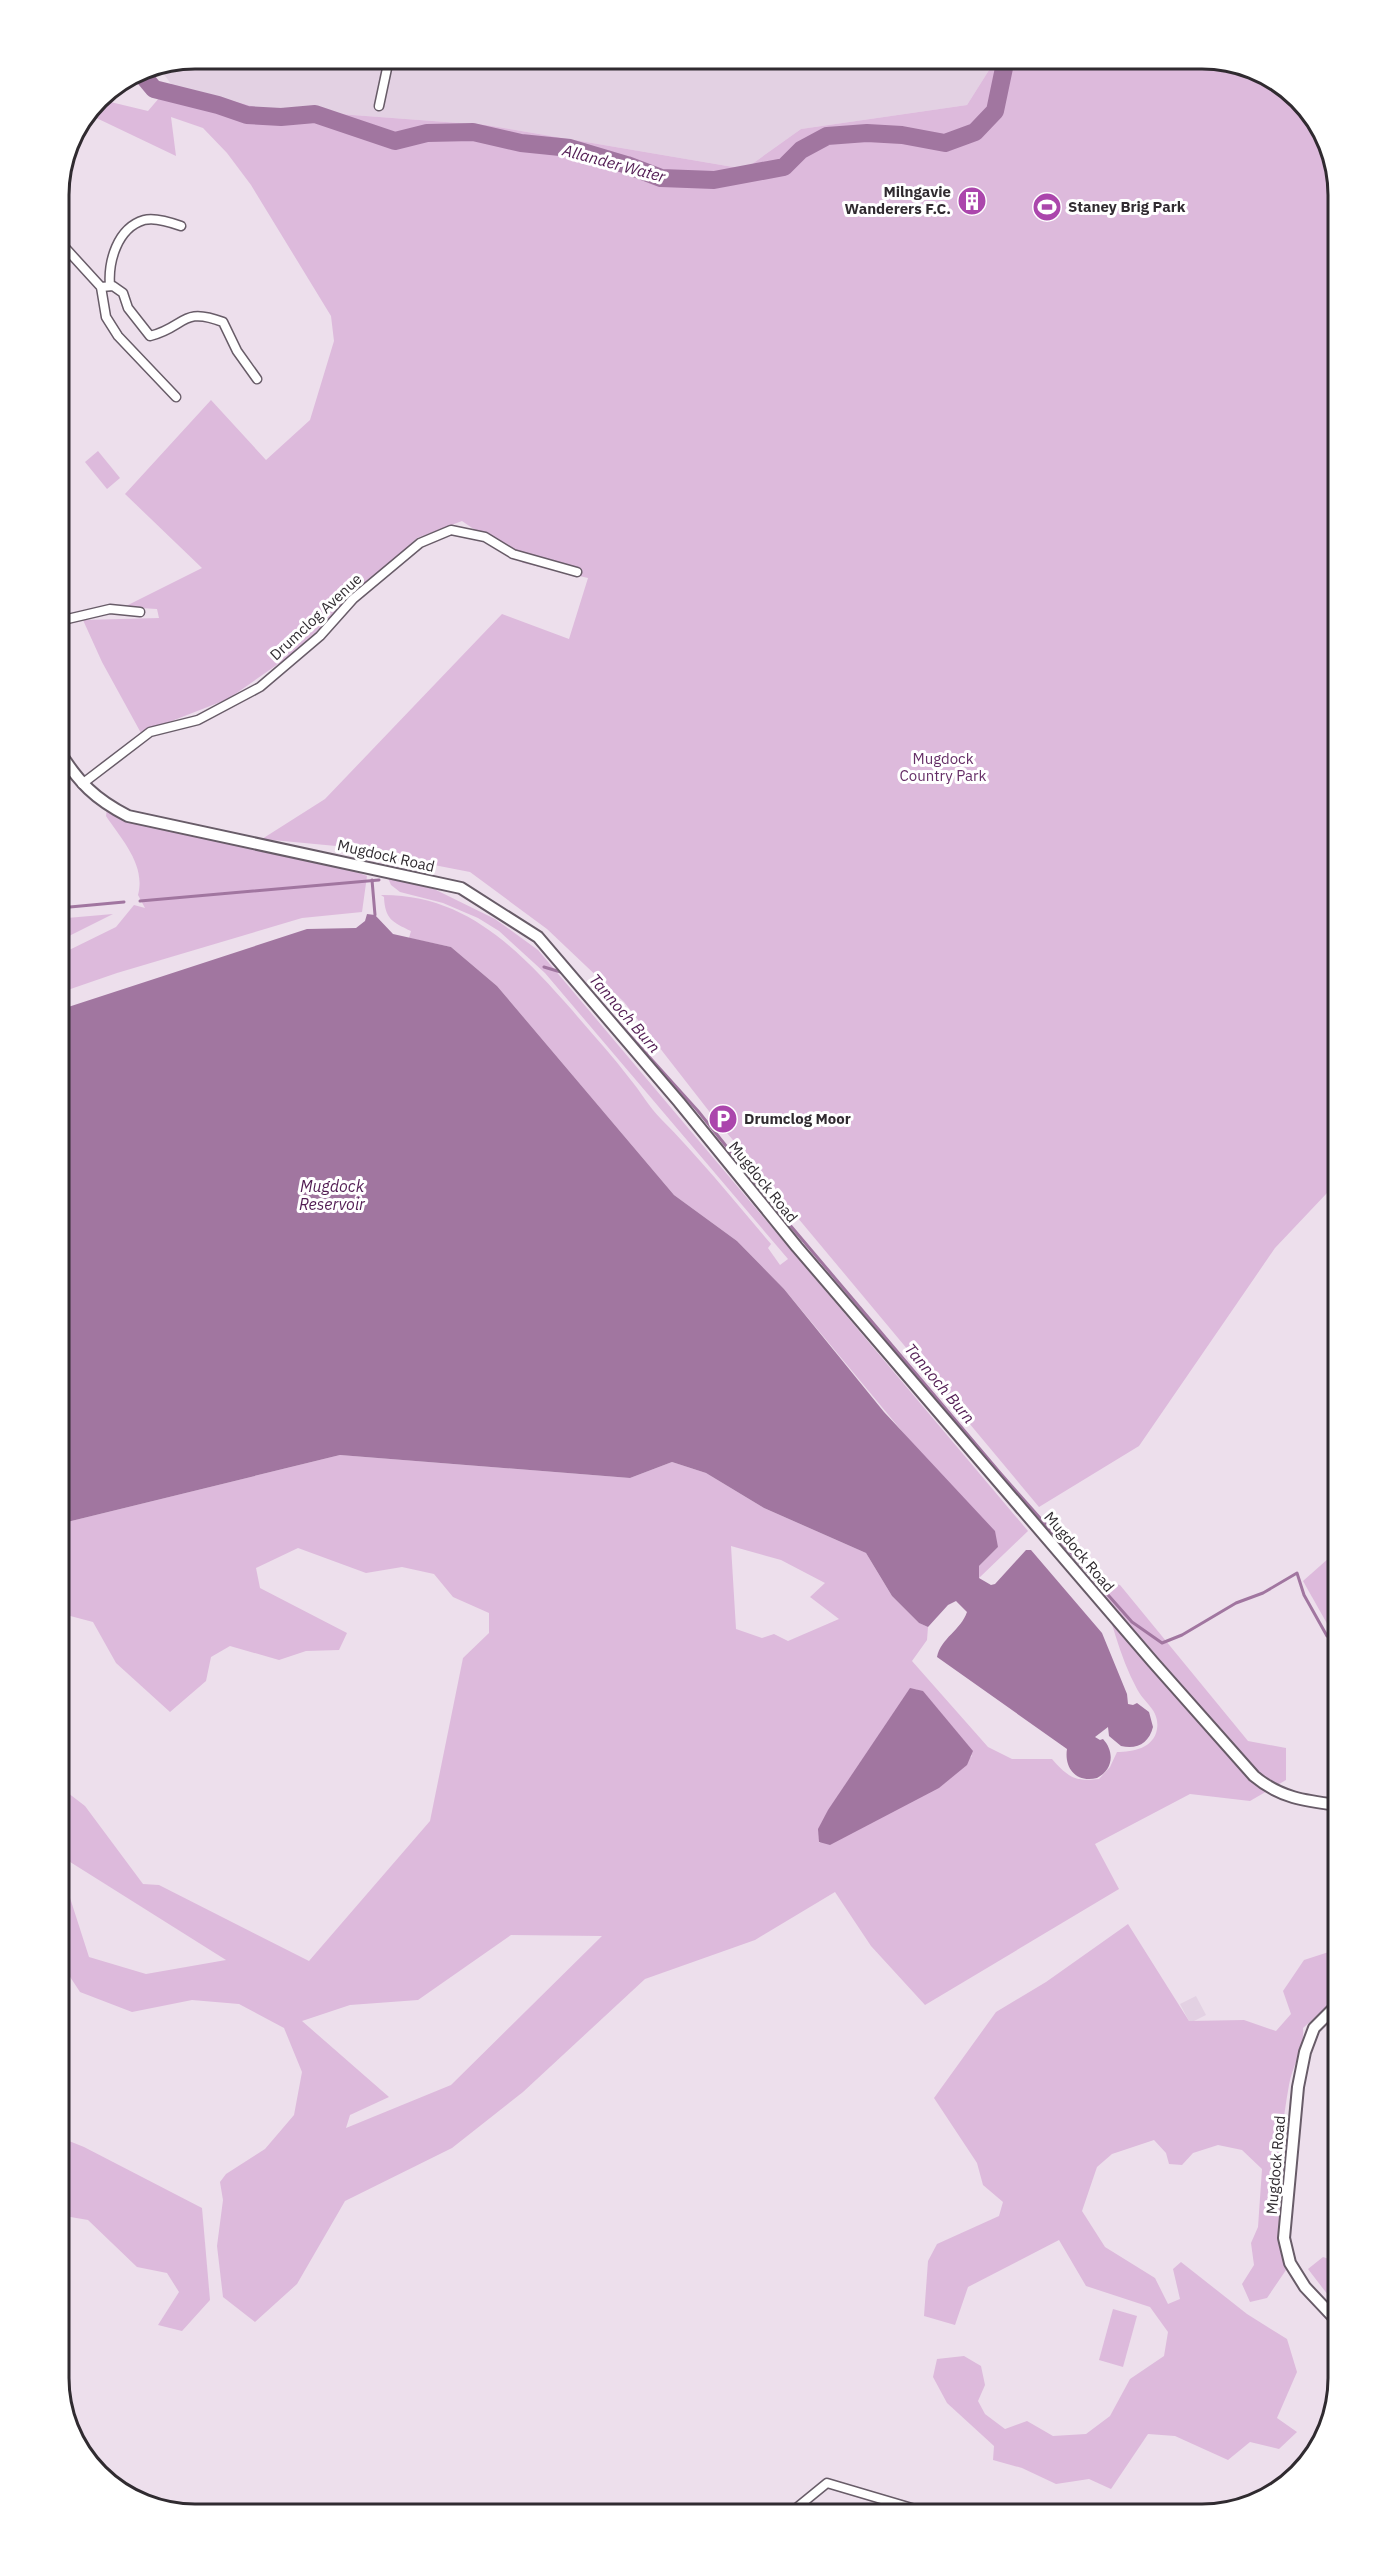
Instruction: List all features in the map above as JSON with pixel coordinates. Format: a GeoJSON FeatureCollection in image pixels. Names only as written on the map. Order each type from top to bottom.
{"type":"FeatureCollection","features":[{"type":"Feature","properties":{"kind":"street"},"geometry":{"type":"LineString","coordinates":[[379,106],[387,69]]}},
{"type":"Feature","properties":{"kind":"street"},"geometry":{"type":"LineString","coordinates":[[176,397],[118,336],[106,317],[105,286],[114,252],[132,225],[146,219],[181,226]]}},
{"type":"Feature","properties":{"kind":"street"},"geometry":{"type":"LineString","coordinates":[[69,251],[105,286],[123,293],[128,308],[150,336],[165,332],[184,318],[203,314],[223,322],[237,351],[257,379]]}},
{"type":"Feature","properties":{"kind":"street","name":"Drumclog Avenue"},"geometry":{"type":"LineString","coordinates":[[82,784],[150,732],[198,720],[260,687],[321,636],[353,599],[420,543],[452,530],[485,537],[513,554],[577,572]]}},
{"type":"Feature","properties":{"kind":"street"},"geometry":{"type":"LineString","coordinates":[[69,619],[110,609],[141,612]]}},
{"type":"Feature","properties":{"kind":"street","name":"Mugdock Road"},"geometry":{"type":"LineString","coordinates":[[69,767],[75,777],[100,801],[128,816],[461,888],[538,937],[679,1102],[796,1246],[1153,1662],[1254,1776],[1269,1788],[1284,1795],[1328,1803]]}},
{"type":"Feature","properties":{"kind":"street","name":"Mugdock Road"},"geometry":{"type":"LineString","coordinates":[[1328,2014],[1314,2028],[1305,2052],[1298,2087],[1284,2238],[1290,2263],[1305,2287],[1328,2311]]}},
{"type":"Feature","properties":{"kind":"street"},"geometry":{"type":"LineString","coordinates":[[801,2504],[827,2483],[898,2504]]}},
{"type":"Feature","properties":{"kind":"shaded area"},"geometry":{"type":"Polygon","coordinates":[[[187,69],[990,69],[967,105],[801,129],[745,169],[486,125],[259,108],[171,84],[163,73],[187,69]]]}},
{"type":"Feature","properties":{"kind":"shaded area"},"geometry":{"type":"Polygon","coordinates":[[[1196,1996],[1206,2015],[1190,2023],[1180,2004],[1196,1996]]]}},
{"type":"Feature","properties":{"kind":"green space","name":"Mugdock Country Park"},"geometry":{"type":"Polygon","coordinates":[[[990,69],[1210,69],[1227,71],[1258,82],[1272,90],[1297,112],[1311,132],[1324,162],[1328,195],[1328,1193],[1275,1248],[1139,1446],[1039,1507],[712,1115],[624,1002],[547,929],[470,872],[336,846],[262,839],[325,799],[502,614],[569,639],[588,578],[523,563],[462,521],[417,538],[291,655],[228,699],[141,733],[102,662],[83,620],[159,618],[157,609],[124,607],[202,568],[125,494],[211,400],[266,460],[310,420],[334,341],[331,316],[251,185],[227,153],[203,128],[171,117],[176,156],[95,118],[110,102],[148,111],[171,84],[259,108],[486,125],[745,169],[801,129],[967,105],[990,69]]]}},
{"type":"Feature","properties":{"kind":"green space"},"geometry":{"type":"Polygon","coordinates":[[[98,451],[120,478],[107,489],[85,462],[98,451]]]}},
{"type":"Feature","properties":{"kind":"green space"},"geometry":{"type":"Polygon","coordinates":[[[107,808],[347,868],[367,876],[362,912],[302,918],[69,990],[69,950],[116,927],[134,905],[145,908],[138,895],[140,884],[136,863],[106,816],[107,808]]]}},
{"type":"Feature","properties":{"kind":"green space"},"geometry":{"type":"Polygon","coordinates":[[[388,878],[434,889],[495,919],[538,950],[1028,1531],[979,1578],[979,1566],[998,1547],[784,1289],[737,1241],[674,1195],[497,986],[451,947],[409,938],[411,931],[391,919],[386,910],[384,897],[381,895],[411,897],[439,904],[465,915],[511,947],[572,1010],[657,1114],[771,1244],[768,1248],[780,1265],[788,1259],[545,973],[499,931],[478,918],[443,903],[400,892],[391,885],[388,878]]]}},
{"type":"Feature","properties":{"kind":"green space"},"geometry":{"type":"Polygon","coordinates":[[[113,914],[69,936],[69,918],[113,914]]]}},
{"type":"Feature","properties":{"kind":"green space"},"geometry":{"type":"Polygon","coordinates":[[[340,1455],[630,1478],[672,1462],[706,1473],[764,1508],[866,1553],[892,1596],[919,1623],[928,1627],[927,1640],[912,1661],[988,1747],[1012,1759],[1052,1759],[1073,1777],[1091,1780],[1099,1779],[1110,1767],[1117,1752],[1136,1750],[1152,1741],[1157,1729],[1156,1717],[1137,1689],[1125,1663],[1099,1580],[1120,1585],[1248,1741],[1286,1748],[1286,1780],[1250,1801],[1190,1794],[1095,1844],[1119,1889],[925,2005],[871,1946],[835,1892],[755,1940],[645,1979],[523,2092],[452,2148],[345,2201],[297,2284],[255,2322],[223,2297],[217,2246],[223,2200],[220,2182],[226,2174],[265,2149],[294,2115],[302,2072],[284,2028],[239,2004],[192,2000],[132,2012],[80,1992],[69,1975],[69,1895],[89,1957],[146,1974],[226,1960],[69,1861],[69,1794],[85,1806],[143,1884],[159,1885],[309,1961],[430,1821],[463,1658],[489,1633],[489,1613],[453,1597],[434,1574],[402,1567],[366,1573],[298,1548],[256,1568],[260,1588],[347,1633],[339,1650],[306,1651],[279,1660],[230,1646],[211,1657],[206,1681],[170,1712],[116,1663],[93,1622],[69,1616],[69,1522],[340,1455]],[[731,1546],[736,1629],[762,1638],[774,1634],[788,1641],[839,1619],[810,1597],[825,1583],[781,1560],[731,1546]],[[916,1689],[835,1805],[819,1843],[942,1780],[972,1756],[916,1689]],[[511,1935],[418,2000],[350,2005],[302,2021],[389,2097],[350,2115],[346,2128],[451,2085],[602,1936],[511,1935]]]}},
{"type":"Feature","properties":{"kind":"green space"},"geometry":{"type":"Polygon","coordinates":[[[1328,1559],[1328,1625],[1303,1581],[1328,1559]]]}},
{"type":"Feature","properties":{"kind":"green space"},"geometry":{"type":"Polygon","coordinates":[[[1128,1924],[1189,2021],[1244,2020],[1276,2031],[1291,2014],[1283,1991],[1304,1960],[1328,1952],[1328,2006],[1303,2028],[1302,2043],[1285,2108],[1280,2154],[1279,2201],[1286,2270],[1267,2298],[1250,2302],[1242,2284],[1254,2265],[1251,2243],[1258,2227],[1262,2169],[1242,2150],[1218,2145],[1193,2153],[1182,2165],[1169,2164],[1166,2153],[1154,2140],[1112,2154],[1097,2167],[1082,2211],[1105,2247],[1155,2278],[1168,2304],[1180,2299],[1173,2269],[1181,2262],[1247,2314],[1287,2339],[1297,2372],[1277,2418],[1297,2432],[1279,2449],[1250,2442],[1228,2460],[1175,2436],[1148,2434],[1111,2489],[1089,2479],[1056,2484],[1022,2468],[993,2460],[994,2446],[947,2403],[933,2377],[937,2359],[964,2356],[981,2366],[985,2385],[978,2401],[985,2414],[1005,2429],[1027,2421],[1053,2436],[1086,2434],[1110,2416],[1130,2379],[1164,2356],[1168,2332],[1150,2307],[1086,2286],[1059,2240],[968,2287],[955,2325],[924,2316],[928,2261],[937,2244],[999,2216],[1003,2202],[983,2185],[977,2163],[934,2098],[996,2012],[1046,1982],[1128,1924]]]}},
{"type":"Feature","properties":{"kind":"green space"},"geometry":{"type":"Polygon","coordinates":[[[69,2141],[202,2208],[210,2300],[182,2331],[158,2325],[179,2292],[167,2273],[137,2267],[88,2220],[69,2217],[69,2141]]]}},
{"type":"Feature","properties":{"kind":"green space"},"geometry":{"type":"Polygon","coordinates":[[[1323,2257],[1328,2259],[1328,2295],[1308,2269],[1323,2257]]]}},
{"type":"Feature","properties":{"kind":"green space"},"geometry":{"type":"Polygon","coordinates":[[[1113,2309],[1137,2316],[1123,2367],[1099,2360],[1113,2309]]]}},
{"type":"Feature","properties":{"kind":"water","name":"Mugdock Reservoir"},"geometry":{"type":"Polygon","coordinates":[[[367,914],[375,915],[393,934],[451,947],[497,986],[674,1195],[737,1241],[784,1289],[884,1412],[995,1531],[998,1547],[979,1566],[979,1578],[991,1585],[995,1584],[1026,1550],[1031,1550],[1102,1633],[1127,1694],[1128,1704],[1137,1703],[1149,1712],[1153,1727],[1145,1741],[1137,1746],[1121,1746],[1109,1736],[1108,1727],[1095,1737],[1103,1739],[1107,1744],[1111,1755],[1109,1766],[1097,1778],[1077,1776],[1067,1762],[1067,1749],[937,1657],[943,1644],[967,1612],[956,1601],[948,1605],[928,1627],[919,1623],[892,1596],[866,1553],[764,1508],[706,1473],[672,1462],[630,1478],[340,1455],[69,1522],[69,1007],[307,929],[356,928],[365,921],[367,914]]]}},
{"type":"Feature","properties":{"kind":"water"},"geometry":{"type":"Polygon","coordinates":[[[910,1688],[923,1691],[973,1751],[967,1765],[939,1788],[830,1845],[819,1842],[818,1829],[828,1810],[910,1688]]]}},
{"type":"Feature","properties":{"kind":"waterway","name":"Allander Water"},"geometry":{"type":"LineString","coordinates":[[146,79],[154,89],[218,105],[247,115],[281,117],[315,114],[395,141],[427,133],[473,132],[521,143],[570,148],[661,178],[714,180],[784,167],[801,150],[827,136],[867,133],[902,135],[945,143],[975,132],[995,111],[1004,69]]}},
{"type":"Feature","properties":{"kind":"waterway"},"geometry":{"type":"LineString","coordinates":[[372,880],[375,915]]}},
{"type":"Feature","properties":{"kind":"waterway","name":"Tannoch Burn"},"geometry":{"type":"LineString","coordinates":[[140,901],[379,880]]}},
{"type":"Feature","properties":{"kind":"waterway","name":"Tannoch Burn"},"geometry":{"type":"LineString","coordinates":[[69,907],[124,902]]}},
{"type":"Feature","properties":{"kind":"waterway","name":"Tannoch Burn"},"geometry":{"type":"LineString","coordinates":[[544,967],[564,973]]}},
{"type":"Feature","properties":{"kind":"waterway","name":"Tannoch Burn"},"geometry":{"type":"LineString","coordinates":[[578,978],[698,1111],[784,1218],[1001,1474],[1132,1622],[1162,1643],[1182,1635],[1236,1603],[1263,1593],[1297,1573],[1304,1595],[1328,1635]]}},
{"type":"Feature","properties":{"kind":"place","name":"Milngavie Wanderers F.C."},"geometry":{"type":"Point","coordinates":[972,201]}},
{"type":"Feature","properties":{"kind":"place","name":"Staney Brig Park"},"geometry":{"type":"Point","coordinates":[1047,207]}},
{"type":"Feature","properties":{"kind":"place","name":"Drumclog Moor"},"geometry":{"type":"Point","coordinates":[723,1119]}}]}
